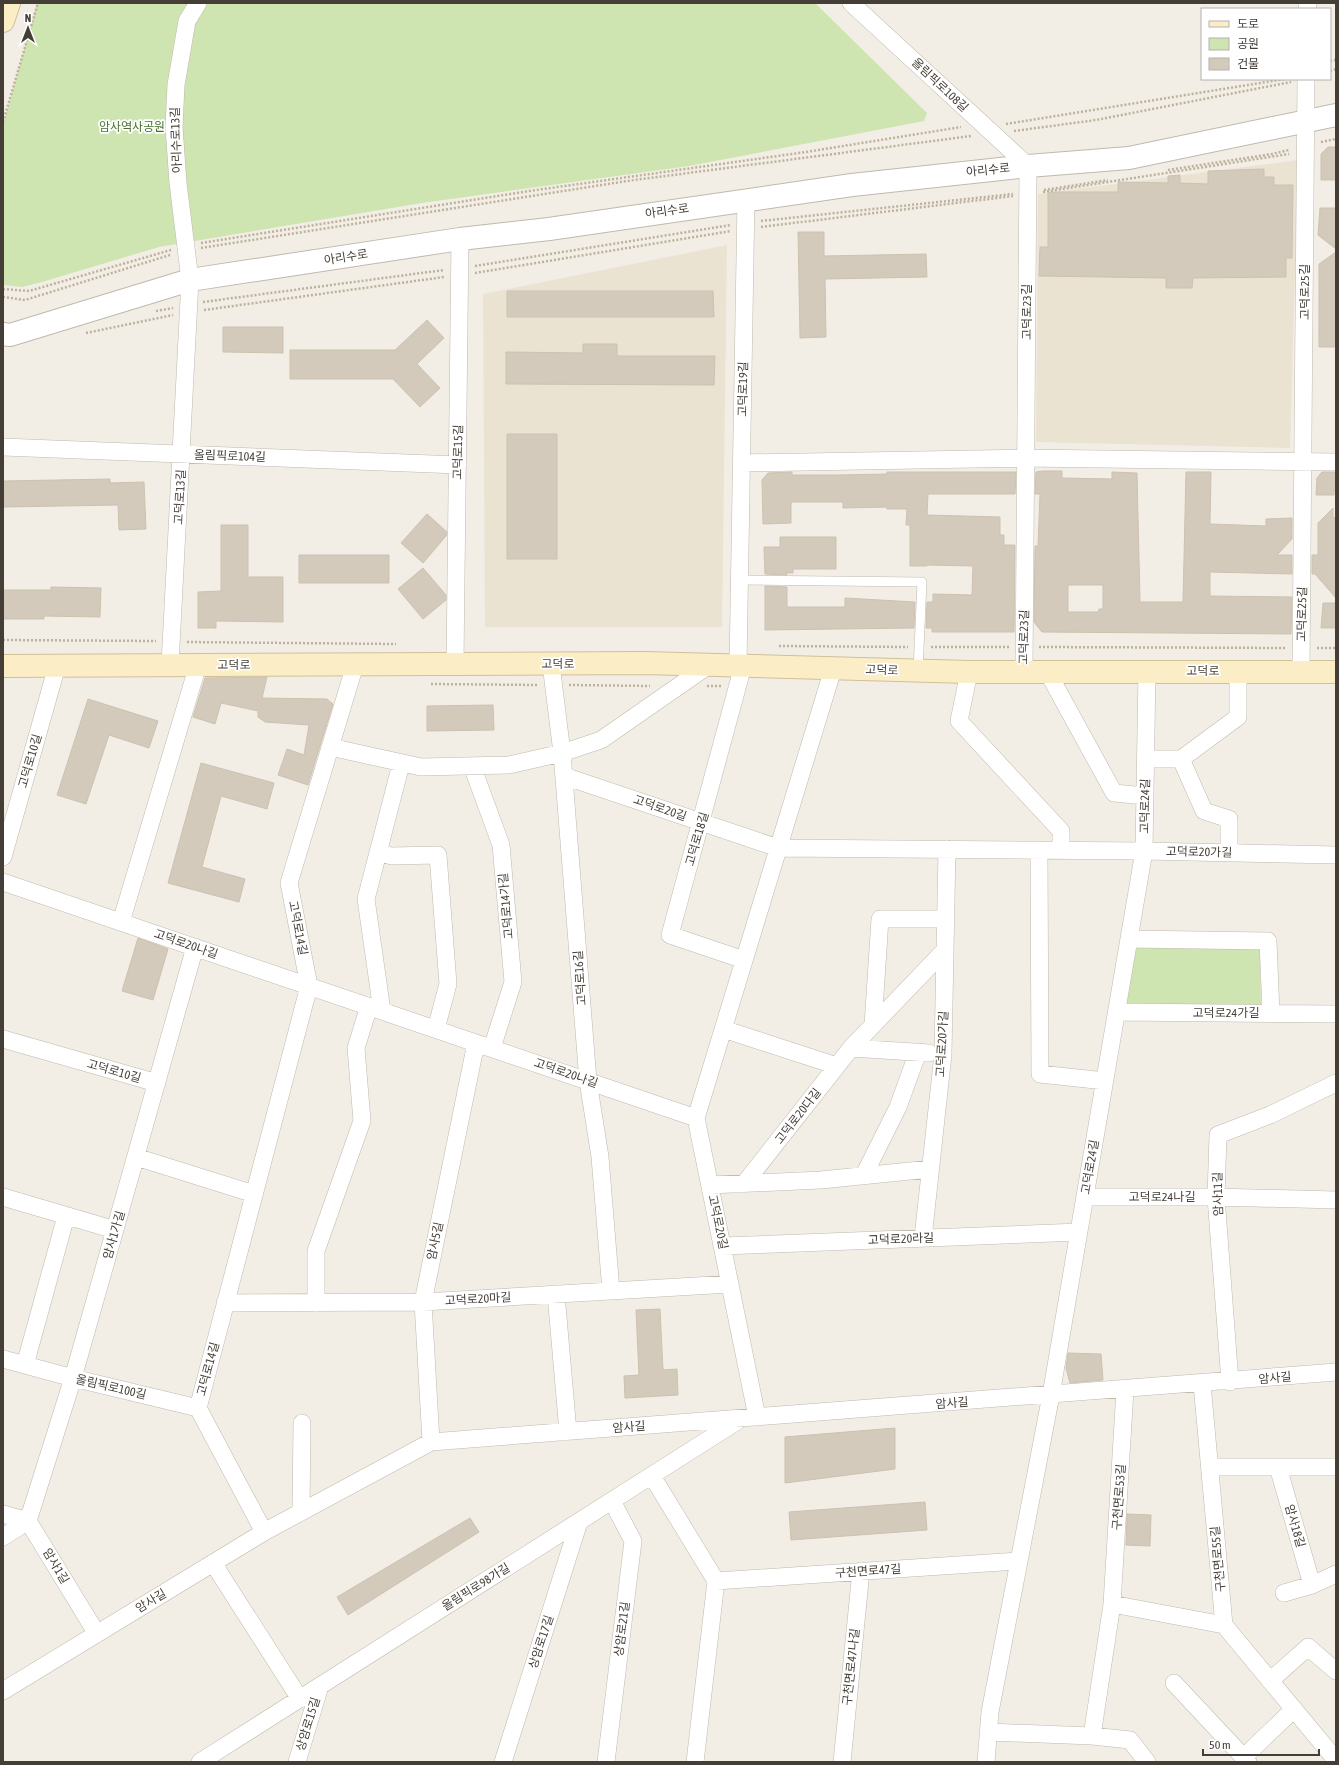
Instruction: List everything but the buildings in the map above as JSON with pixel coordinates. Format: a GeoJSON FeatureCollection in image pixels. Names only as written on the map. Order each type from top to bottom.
{"type":"FeatureCollection","features":[{"type":"Feature","properties":{"kind":"main road"},"geometry":{"type":"LineString","coordinates":[[3,21],[9,3]]}},
{"type":"Feature","properties":{"kind":"main road","name":"고덕로"},"geometry":{"type":"LineString","coordinates":[[3,666],[644,663],[969,672],[1336,672]]}},
{"type":"Feature","properties":{"kind":"street","name":"아리수로13길"},"geometry":{"type":"LineString","coordinates":[[190,280],[178,183],[175,134],[176,85],[187,21],[198,3]]}},
{"type":"Feature","properties":{"kind":"street","name":"올림픽로108길"},"geometry":{"type":"LineString","coordinates":[[851,3],[1028,166]]}},
{"type":"Feature","properties":{"kind":"street","name":"고덕로25길"},"geometry":{"type":"LineString","coordinates":[[1301,671],[1306,148],[1306,122],[1302,80]]}},
{"type":"Feature","properties":{"kind":"street","name":"아리수로"},"geometry":{"type":"LineString","coordinates":[[3,334],[10,335],[190,280],[460,239],[549,229],[746,199],[852,185],[1028,166],[1129,158],[1336,115]]}},
{"type":"Feature","properties":{"kind":"street","name":"고덕로23길"},"geometry":{"type":"LineString","coordinates":[[1024,671],[1028,166]]}},
{"type":"Feature","properties":{"kind":"street","name":"고덕로19길"},"geometry":{"type":"LineString","coordinates":[[740,666],[739,580],[746,199]]}},
{"type":"Feature","properties":{"kind":"street","name":"고덕로15길"},"geometry":{"type":"LineString","coordinates":[[455,664],[460,239]]}},
{"type":"Feature","properties":{"kind":"street","name":"고덕로13길"},"geometry":{"type":"LineString","coordinates":[[170,665],[190,280]]}},
{"type":"Feature","properties":{"kind":"street","name":"올림픽로104길"},"geometry":{"type":"LineString","coordinates":[[3,448],[458,465]]}},
{"type":"Feature","properties":{"kind":"street"},"geometry":{"type":"LineString","coordinates":[[741,463],[1026,458],[1336,462]]}},
{"type":"Feature","properties":{"kind":"street","name":"고덕로16길"},"geometry":{"type":"LineString","coordinates":[[550,664],[562,753],[588,1081],[600,1157],[611,1291]]}},
{"type":"Feature","properties":{"kind":"street"},"geometry":{"type":"LineString","coordinates":[[121,922],[198,665]]}},
{"type":"Feature","properties":{"kind":"street","name":"고덕로14길"},"geometry":{"type":"LineString","coordinates":[[264,1532],[198,1408],[310,986],[289,883],[355,665]]}},
{"type":"Feature","properties":{"kind":"street"},"geometry":{"type":"LineString","coordinates":[[330,748],[421,767],[509,765],[562,753],[601,740],[709,665]]}},
{"type":"Feature","properties":{"kind":"street","name":"고덕로10길"},"geometry":{"type":"LineString","coordinates":[[3,857],[57,666]]}},
{"type":"Feature","properties":{"kind":"street","name":"고덕로18길"},"geometry":{"type":"LineString","coordinates":[[740,666],[701,822],[670,935],[744,960]]}},
{"type":"Feature","properties":{"kind":"street","name":"고덕로20길"},"geometry":{"type":"LineString","coordinates":[[750,1418],[730,1284],[696,1118],[833,668]]}},
{"type":"Feature","properties":{"kind":"street"},"geometry":{"type":"LineString","coordinates":[[1047,671],[1114,793],[1145,796]]}},
{"type":"Feature","properties":{"kind":"street","name":"고덕로24길"},"geometry":{"type":"LineString","coordinates":[[1051,1395],[1144,851],[1147,671]]}},
{"type":"Feature","properties":{"kind":"street"},"geometry":{"type":"LineString","coordinates":[[1145,758],[1181,758],[1238,717],[1238,671]]}},
{"type":"Feature","properties":{"kind":"street"},"geometry":{"type":"LineString","coordinates":[[969,672],[959,721],[1060,831],[1060,850]]}},
{"type":"Feature","properties":{"kind":"street"},"geometry":{"type":"LineString","coordinates":[[1181,758],[1204,811],[1229,819],[1229,852]]}},
{"type":"Feature","properties":{"kind":"street"},"geometry":{"type":"LineString","coordinates":[[316,1303],[316,1251],[362,1121],[356,1048],[375,1009],[366,899],[401,764]]}},
{"type":"Feature","properties":{"kind":"street","name":"고덕로14가길"},"geometry":{"type":"LineString","coordinates":[[472,766],[501,845],[512,982],[492,1048]]}},
{"type":"Feature","properties":{"kind":"street","name":"고덕로20길"},"geometry":{"type":"LineString","coordinates":[[564,776],[778,848]]}},
{"type":"Feature","properties":{"kind":"street","name":"고덕로20가길"},"geometry":{"type":"LineString","coordinates":[[778,848],[1229,852],[1336,855]]}},
{"type":"Feature","properties":{"kind":"street","name":"고덕로20가길"},"geometry":{"type":"LineString","coordinates":[[923,1238],[943,1054],[947,849]]}},
{"type":"Feature","properties":{"kind":"street"},"geometry":{"type":"LineString","coordinates":[[1039,850],[1040,1074],[1105,1081]]}},
{"type":"Feature","properties":{"kind":"street"},"geometry":{"type":"LineString","coordinates":[[378,852],[391,856],[438,855],[448,984],[436,1029]]}},
{"type":"Feature","properties":{"kind":"street","name":"고덕로20나길"},"geometry":{"type":"LineString","coordinates":[[3,882],[696,1118]]}},
{"type":"Feature","properties":{"kind":"street"},"geometry":{"type":"LineString","coordinates":[[873,1025],[880,919],[946,919]]}},
{"type":"Feature","properties":{"kind":"street"},"geometry":{"type":"LineString","coordinates":[[1129,939],[1268,941],[1271,1013]]}},
{"type":"Feature","properties":{"kind":"street","name":"암사1가길"},"geometry":{"type":"LineString","coordinates":[[28,1521],[73,1378],[195,947]]}},
{"type":"Feature","properties":{"kind":"street","name":"고덕로20다길"},"geometry":{"type":"LineString","coordinates":[[744,1184],[851,1048],[945,950]]}},
{"type":"Feature","properties":{"kind":"street","name":"고덕로24가길"},"geometry":{"type":"LineString","coordinates":[[1117,1012],[1336,1014]]}},
{"type":"Feature","properties":{"kind":"street"},"geometry":{"type":"LineString","coordinates":[[723,1029],[837,1066]]}},
{"type":"Feature","properties":{"kind":"street","name":"고덕로10길"},"geometry":{"type":"LineString","coordinates":[[3,1039],[156,1083]]}},
{"type":"Feature","properties":{"kind":"street","name":"암사5길"},"geometry":{"type":"LineString","coordinates":[[431,1442],[423,1302],[476,1043]]}},
{"type":"Feature","properties":{"kind":"street"},"geometry":{"type":"LineString","coordinates":[[851,1048],[943,1054]]}},
{"type":"Feature","properties":{"kind":"street"},"geometry":{"type":"LineString","coordinates":[[864,1175],[898,1108],[918,1052]]}},
{"type":"Feature","properties":{"kind":"street","name":"암사11길"},"geometry":{"type":"LineString","coordinates":[[1230,1382],[1216,1197],[1218,1135],[1270,1115],[1336,1083]]}},
{"type":"Feature","properties":{"kind":"street"},"geometry":{"type":"LineString","coordinates":[[136,1157],[254,1194]]}},
{"type":"Feature","properties":{"kind":"street"},"geometry":{"type":"LineString","coordinates":[[710,1185],[821,1180],[930,1169]]}},
{"type":"Feature","properties":{"kind":"street"},"geometry":{"type":"LineString","coordinates":[[3,1197],[115,1230]]}},
{"type":"Feature","properties":{"kind":"street","name":"고덕로24나길"},"geometry":{"type":"LineString","coordinates":[[1085,1197],[1216,1197],[1336,1200]]}},
{"type":"Feature","properties":{"kind":"street"},"geometry":{"type":"LineString","coordinates":[[25,1365],[66,1216]]}},
{"type":"Feature","properties":{"kind":"street","name":"고덕로20라길"},"geometry":{"type":"LineString","coordinates":[[723,1246],[1079,1232]]}},
{"type":"Feature","properties":{"kind":"street","name":"고덕로20마길"},"geometry":{"type":"LineString","coordinates":[[225,1304],[423,1302],[730,1284]]}},
{"type":"Feature","properties":{"kind":"street"},"geometry":{"type":"LineString","coordinates":[[556,1294],[568,1432]]}},
{"type":"Feature","properties":{"kind":"street","name":"올림픽로100길"},"geometry":{"type":"LineString","coordinates":[[3,1359],[73,1378],[198,1408]]}},
{"type":"Feature","properties":{"kind":"street","name":"암사길"},"geometry":{"type":"LineString","coordinates":[[3,1691],[264,1532],[431,1442],[1230,1382],[1336,1372]]}},
{"type":"Feature","properties":{"kind":"street","name":"구천면로55길"},"geometry":{"type":"LineString","coordinates":[[1202,1384],[1224,1625]]}},
{"type":"Feature","properties":{"kind":"street","name":"구천면로53길"},"geometry":{"type":"LineString","coordinates":[[1092,1736],[1112,1604],[1125,1390]]}},
{"type":"Feature","properties":{"kind":"street"},"geometry":{"type":"LineString","coordinates":[[986,1762],[990,1712],[1051,1395]]}},
{"type":"Feature","properties":{"kind":"street","name":"올림픽로98가길"},"geometry":{"type":"LineString","coordinates":[[200,1762],[612,1501],[750,1418]]}},
{"type":"Feature","properties":{"kind":"street"},"geometry":{"type":"LineString","coordinates":[[301,1512],[302,1423]]}},
{"type":"Feature","properties":{"kind":"street"},"geometry":{"type":"LineString","coordinates":[[1210,1467],[1336,1467]]}},
{"type":"Feature","properties":{"kind":"street","name":"암사18길"},"geometry":{"type":"LineString","coordinates":[[1278,1467],[1312,1585]]}},
{"type":"Feature","properties":{"kind":"street"},"geometry":{"type":"LineString","coordinates":[[652,1476],[716,1582],[694,1762]]}},
{"type":"Feature","properties":{"kind":"street","name":"상암로21길"},"geometry":{"type":"LineString","coordinates":[[606,1762],[633,1541],[612,1501]]}},
{"type":"Feature","properties":{"kind":"street"},"geometry":{"type":"LineString","coordinates":[[3,1514],[28,1521]]}},
{"type":"Feature","properties":{"kind":"street"},"geometry":{"type":"LineString","coordinates":[[3,1537],[28,1521]]}},
{"type":"Feature","properties":{"kind":"street","name":"암사1길"},"geometry":{"type":"LineString","coordinates":[[28,1521],[97,1634]]}},
{"type":"Feature","properties":{"kind":"street","name":"상암로17길"},"geometry":{"type":"LineString","coordinates":[[503,1762],[579,1522]]}},
{"type":"Feature","properties":{"kind":"street","name":"구천면로47길"},"geometry":{"type":"LineString","coordinates":[[716,1582],[1019,1561]]}},
{"type":"Feature","properties":{"kind":"street"},"geometry":{"type":"LineString","coordinates":[[213,1563],[300,1699]]}},
{"type":"Feature","properties":{"kind":"street","name":"구천면로47나길"},"geometry":{"type":"LineString","coordinates":[[842,1762],[860,1571]]}},
{"type":"Feature","properties":{"kind":"street"},"geometry":{"type":"LineString","coordinates":[[1284,1593],[1312,1585],[1336,1574]]}},
{"type":"Feature","properties":{"kind":"street"},"geometry":{"type":"LineString","coordinates":[[1112,1604],[1224,1625],[1336,1760]]}},
{"type":"Feature","properties":{"kind":"street"},"geometry":{"type":"LineString","coordinates":[[1270,1681],[1308,1647],[1336,1671]]}},
{"type":"Feature","properties":{"kind":"street"},"geometry":{"type":"LineString","coordinates":[[1174,1683],[1246,1760],[1294,1709]]}},
{"type":"Feature","properties":{"kind":"street","name":"상암로15길"},"geometry":{"type":"LineString","coordinates":[[297,1762],[320,1686]]}},
{"type":"Feature","properties":{"kind":"street"},"geometry":{"type":"LineString","coordinates":[[988,1732],[1092,1736],[1130,1740],[1147,1762]]}},
{"type":"Feature","properties":{"kind":"lane"},"geometry":{"type":"LineString","coordinates":[[739,580],[922,582],[918,671]]}},
{"type":"Feature","properties":{"kind":"path"},"geometry":{"type":"LineString","coordinates":[[3,122],[38,3]]}},
{"type":"Feature","properties":{"kind":"path"},"geometry":{"type":"LineString","coordinates":[[3,297],[25,300],[186,248],[987,128],[1280,80]]}},
{"type":"Feature","properties":{"kind":"path"},"geometry":{"type":"LineString","coordinates":[[3,289],[29,291],[186,248],[521,192],[987,128],[1096,120],[1302,80]]}},
{"type":"Feature","properties":{"kind":"path"},"geometry":{"type":"LineString","coordinates":[[150,313],[459,272],[746,226],[1028,193],[1272,154],[1306,148],[1325,141],[1336,139]]}},
{"type":"Feature","properties":{"kind":"path"},"geometry":{"type":"LineString","coordinates":[[80,334],[189,308],[459,272],[746,226],[1028,193]]}},
{"type":"Feature","properties":{"kind":"shaded area"},"geometry":{"type":"Polygon","coordinates":[[[1298,160],[1290,448],[1036,442],[1038,194],[1298,160]]]}},
{"type":"Feature","properties":{"kind":"shaded area"},"geometry":{"type":"Polygon","coordinates":[[[727,245],[722,627],[485,627],[483,294],[727,245]]]}},
{"type":"Feature","properties":{"kind":"green space","name":"암사역사공원"},"geometry":{"type":"Polygon","coordinates":[[[37,3],[815,3],[927,113],[924,121],[689,166],[422,203],[159,247],[22,287],[3,285],[3,125],[37,3]]]}},
{"type":"Feature","properties":{"kind":"green space"},"geometry":{"type":"Polygon","coordinates":[[[1133,946],[1260,949],[1261,1007],[1122,1006],[1133,946]]]}}]}
